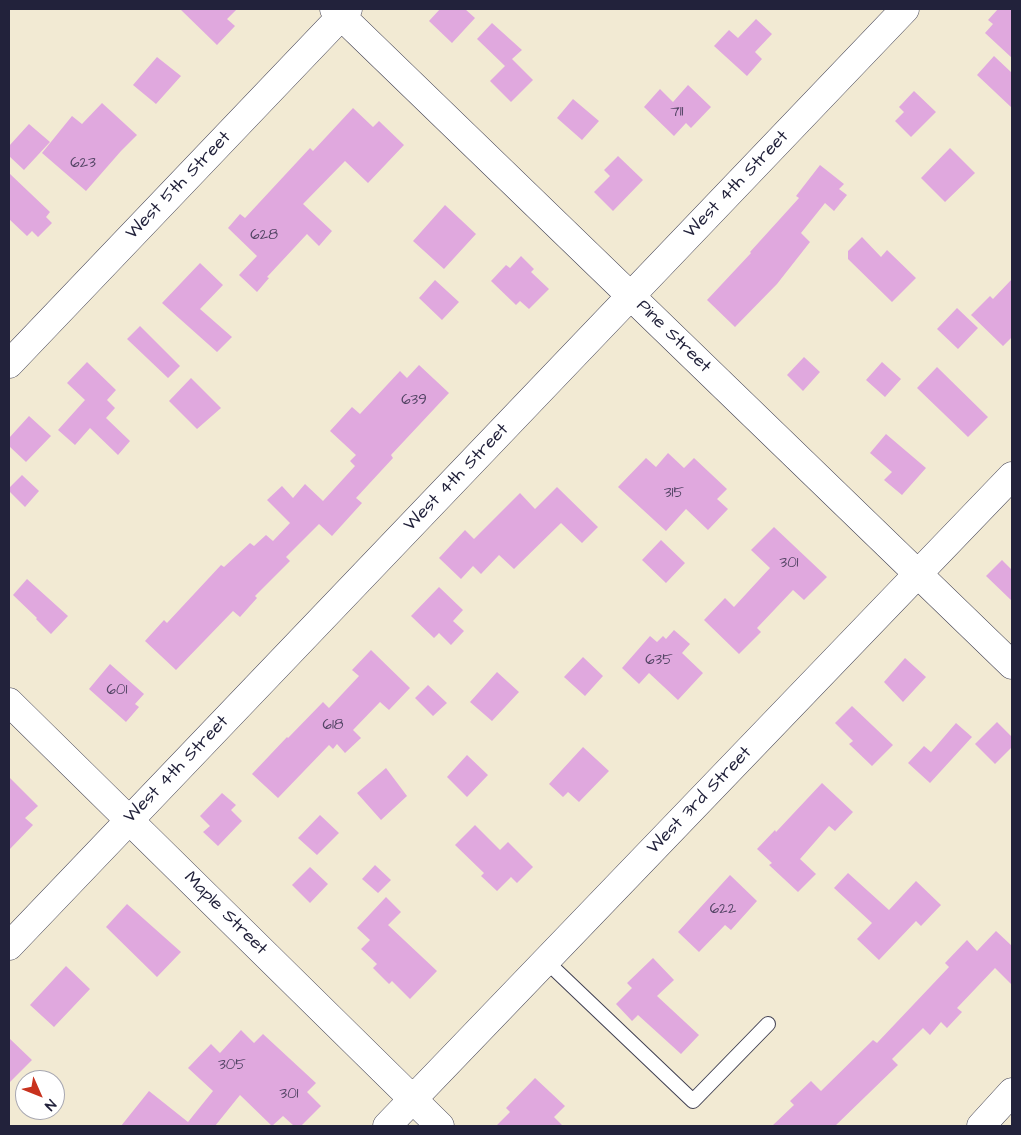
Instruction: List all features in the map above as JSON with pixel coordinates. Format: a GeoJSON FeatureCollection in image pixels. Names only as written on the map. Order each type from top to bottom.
{"type":"FeatureCollection","features":[{"type":"Feature","properties":{"kind":"street","name":"West 4th Street"},"geometry":{"type":"LineString","coordinates":[[9,946],[904,9]]}},
{"type":"Feature","properties":{"kind":"street","name":"Pine Street"},"geometry":{"type":"LineString","coordinates":[[341,11],[631,296],[1012,665]]}},
{"type":"Feature","properties":{"kind":"street","name":"West 5th Street"},"geometry":{"type":"LineString","coordinates":[[9,364],[341,11]]}},
{"type":"Feature","properties":{"kind":"street","name":"West 3rd Street"},"geometry":{"type":"LineString","coordinates":[[387,1126],[1012,476]]}},
{"type":"Feature","properties":{"kind":"street","name":"Maple Street"},"geometry":{"type":"LineString","coordinates":[[9,702],[440,1126]]}},
{"type":"Feature","properties":{"kind":"street"},"geometry":{"type":"LineString","coordinates":[[981,1126],[1012,1092]]}},
{"type":"Feature","properties":{"kind":"lane"},"geometry":{"type":"LineString","coordinates":[[546,961],[693,1101],[768,1024]]}},
{"type":"Feature","properties":{"kind":"building"},"geometry":{"type":"Polygon","coordinates":[[[180,9],[237,9],[227,19],[235,26],[217,45],[180,9]]]}},
{"type":"Feature","properties":{"kind":"building"},"geometry":{"type":"Polygon","coordinates":[[[440,9],[465,9],[475,18],[452,43],[429,21],[440,9]]]}},
{"type":"Feature","properties":{"kind":"building"},"geometry":{"type":"Polygon","coordinates":[[[998,9],[1012,9],[1012,58],[985,33],[993,24],[988,20],[998,9]]]}},
{"type":"Feature","properties":{"kind":"building"},"geometry":{"type":"Polygon","coordinates":[[[756,19],[772,34],[755,52],[762,59],[747,76],[714,46],[729,30],[738,38],[756,19]]]}},
{"type":"Feature","properties":{"kind":"building"},"geometry":{"type":"Polygon","coordinates":[[[492,23],[522,50],[512,59],[533,80],[511,102],[490,81],[505,66],[477,39],[492,23]]]}},
{"type":"Feature","properties":{"kind":"building"},"geometry":{"type":"Polygon","coordinates":[[[994,56],[1012,73],[1012,108],[977,75],[994,56]]]}},
{"type":"Feature","properties":{"kind":"building"},"geometry":{"type":"Polygon","coordinates":[[[157,57],[181,76],[156,104],[133,85],[157,57]]]}},
{"type":"Feature","properties":{"kind":"building"},"geometry":{"type":"Polygon","coordinates":[[[688,85],[711,107],[691,128],[686,123],[674,136],[644,107],[660,89],[673,102],[688,85]]]}},
{"type":"Feature","properties":{"kind":"building"},"geometry":{"type":"Polygon","coordinates":[[[914,91],[936,112],[911,137],[895,121],[904,112],[899,107],[914,91]]]}},
{"type":"Feature","properties":{"kind":"building"},"geometry":{"type":"Polygon","coordinates":[[[573,99],[599,121],[582,140],[557,118],[573,99]]]}},
{"type":"Feature","properties":{"kind":"building"},"geometry":{"type":"Polygon","coordinates":[[[102,103],[137,135],[86,191],[42,153],[72,116],[82,124],[102,103]]]}},
{"type":"Feature","properties":{"kind":"building"},"geometry":{"type":"Polygon","coordinates":[[[353,108],[373,127],[379,121],[404,145],[368,183],[345,161],[303,204],[332,231],[319,246],[307,234],[267,277],[269,278],[257,292],[239,275],[257,256],[228,228],[240,214],[245,218],[310,148],[313,151],[353,108]]]}},
{"type":"Feature","properties":{"kind":"building"},"geometry":{"type":"Polygon","coordinates":[[[29,124],[50,142],[24,170],[9,156],[9,146],[29,124]]]}},
{"type":"Feature","properties":{"kind":"building"},"geometry":{"type":"Polygon","coordinates":[[[950,148],[975,173],[945,202],[921,178],[950,148]]]}},
{"type":"Feature","properties":{"kind":"building"},"geometry":{"type":"Polygon","coordinates":[[[618,156],[643,180],[613,211],[594,192],[610,176],[604,170],[618,156]]]}},
{"type":"Feature","properties":{"kind":"building"},"geometry":{"type":"Polygon","coordinates":[[[820,165],[844,184],[839,189],[847,195],[834,211],[825,203],[801,233],[810,242],[777,284],[735,327],[707,300],[799,198],[796,196],[820,165]]]}},
{"type":"Feature","properties":{"kind":"building"},"geometry":{"type":"Polygon","coordinates":[[[9,173],[50,212],[46,217],[52,223],[38,237],[32,231],[27,236],[9,219],[9,173]]]}},
{"type":"Feature","properties":{"kind":"building"},"geometry":{"type":"Polygon","coordinates":[[[445,205],[476,234],[444,269],[413,241],[445,205]]]}},
{"type":"Feature","properties":{"kind":"building"},"geometry":{"type":"Polygon","coordinates":[[[862,237],[881,257],[887,250],[916,278],[892,302],[848,259],[848,251],[862,237]]]}},
{"type":"Feature","properties":{"kind":"building"},"geometry":{"type":"Polygon","coordinates":[[[521,256],[534,269],[531,272],[549,289],[529,309],[520,301],[516,305],[491,281],[506,265],[510,268],[521,256]]]}},
{"type":"Feature","properties":{"kind":"building"},"geometry":{"type":"Polygon","coordinates":[[[200,263],[223,285],[200,309],[232,337],[217,352],[162,303],[200,263]]]}},
{"type":"Feature","properties":{"kind":"building"},"geometry":{"type":"Polygon","coordinates":[[[1012,279],[1012,337],[1003,346],[971,315],[990,296],[993,299],[1012,279]]]}},
{"type":"Feature","properties":{"kind":"building"},"geometry":{"type":"Polygon","coordinates":[[[435,280],[459,302],[442,320],[419,298],[435,280]]]}},
{"type":"Feature","properties":{"kind":"building"},"geometry":{"type":"Polygon","coordinates":[[[957,308],[978,328],[958,349],[937,329],[957,308]]]}},
{"type":"Feature","properties":{"kind":"building"},"geometry":{"type":"Polygon","coordinates":[[[140,326],[180,366],[168,378],[127,339],[140,326]]]}},
{"type":"Feature","properties":{"kind":"building"},"geometry":{"type":"Polygon","coordinates":[[[804,357],[820,372],[803,391],[787,375],[804,357]]]}},
{"type":"Feature","properties":{"kind":"building"},"geometry":{"type":"Polygon","coordinates":[[[87,362],[116,390],[107,400],[115,408],[106,418],[130,441],[118,455],[90,428],[75,445],[58,430],[85,400],[67,383],[87,362]]]}},
{"type":"Feature","properties":{"kind":"building"},"geometry":{"type":"Polygon","coordinates":[[[882,362],[901,379],[885,397],[866,380],[882,362]]]}},
{"type":"Feature","properties":{"kind":"building"},"geometry":{"type":"Polygon","coordinates":[[[419,365],[449,393],[391,455],[393,458],[356,498],[362,503],[332,536],[319,524],[286,557],[290,561],[255,596],[257,598],[240,617],[233,611],[176,670],[145,641],[164,620],[167,623],[221,565],[224,567],[250,543],[254,546],[266,535],[273,541],[290,523],[267,500],[282,486],[293,498],[305,484],[323,501],[355,466],[350,461],[356,455],[330,431],[352,407],[360,414],[400,371],[407,378],[419,365]]]}},
{"type":"Feature","properties":{"kind":"building"},"geometry":{"type":"Polygon","coordinates":[[[937,367],[988,417],[968,437],[917,388],[937,367]]]}},
{"type":"Feature","properties":{"kind":"building"},"geometry":{"type":"Polygon","coordinates":[[[191,378],[221,408],[197,429],[169,401],[191,378]]]}},
{"type":"Feature","properties":{"kind":"building"},"geometry":{"type":"Polygon","coordinates":[[[29,416],[51,436],[26,462],[9,446],[9,438],[29,416]]]}},
{"type":"Feature","properties":{"kind":"building"},"geometry":{"type":"Polygon","coordinates":[[[886,434],[926,468],[902,495],[884,480],[892,472],[870,453],[886,434]]]}},
{"type":"Feature","properties":{"kind":"building"},"geometry":{"type":"Polygon","coordinates":[[[668,453],[684,468],[694,458],[727,489],[717,499],[728,509],[708,530],[686,509],[666,531],[618,487],[646,458],[656,467],[668,453]]]}},
{"type":"Feature","properties":{"kind":"building"},"geometry":{"type":"Polygon","coordinates":[[[22,475],[39,491],[25,507],[9,491],[9,488],[22,475]]]}},
{"type":"Feature","properties":{"kind":"building"},"geometry":{"type":"Polygon","coordinates":[[[557,487],[598,527],[582,543],[561,523],[514,569],[499,555],[481,574],[473,566],[461,579],[439,558],[465,530],[474,539],[520,493],[535,509],[557,487]]]}},
{"type":"Feature","properties":{"kind":"building"},"geometry":{"type":"Polygon","coordinates":[[[774,527],[827,577],[804,600],[793,590],[757,628],[761,632],[739,654],[704,620],[725,598],[734,607],[770,568],[751,550],[774,527]]]}},
{"type":"Feature","properties":{"kind":"building"},"geometry":{"type":"Polygon","coordinates":[[[661,540],[685,563],[666,583],[642,560],[661,540]]]}},
{"type":"Feature","properties":{"kind":"building"},"geometry":{"type":"Polygon","coordinates":[[[1002,560],[1012,570],[1012,601],[986,576],[1002,560]]]}},
{"type":"Feature","properties":{"kind":"building"},"geometry":{"type":"Polygon","coordinates":[[[27,579],[68,616],[51,634],[13,595],[27,579]]]}},
{"type":"Feature","properties":{"kind":"building"},"geometry":{"type":"Polygon","coordinates":[[[439,587],[463,610],[453,621],[464,631],[451,645],[439,633],[434,638],[411,616],[439,587]]]}},
{"type":"Feature","properties":{"kind":"building"},"geometry":{"type":"Polygon","coordinates":[[[674,630],[690,644],[682,653],[703,673],[678,700],[649,673],[639,684],[622,668],[650,636],[657,642],[663,636],[666,639],[674,630]]]}},
{"type":"Feature","properties":{"kind":"building"},"geometry":{"type":"Polygon","coordinates":[[[371,650],[410,688],[389,710],[380,702],[353,730],[361,738],[345,753],[337,744],[333,749],[329,745],[278,798],[252,774],[323,702],[329,708],[359,676],[352,670],[371,650]]]}},
{"type":"Feature","properties":{"kind":"building"},"geometry":{"type":"Polygon","coordinates":[[[583,657],[603,676],[585,696],[564,677],[583,657]]]}},
{"type":"Feature","properties":{"kind":"building"},"geometry":{"type":"Polygon","coordinates":[[[905,658],[926,677],[903,702],[884,682],[905,658]]]}},
{"type":"Feature","properties":{"kind":"building"},"geometry":{"type":"Polygon","coordinates":[[[110,664],[144,694],[135,704],[139,707],[126,722],[89,689],[110,664]]]}},
{"type":"Feature","properties":{"kind":"building"},"geometry":{"type":"Polygon","coordinates":[[[497,672],[519,692],[492,721],[470,702],[497,672]]]}},
{"type":"Feature","properties":{"kind":"building"},"geometry":{"type":"Polygon","coordinates":[[[428,685],[447,703],[433,716],[415,698],[428,685]]]}},
{"type":"Feature","properties":{"kind":"building"},"geometry":{"type":"Polygon","coordinates":[[[852,706],[893,745],[872,766],[849,744],[853,741],[835,723],[852,706]]]}},
{"type":"Feature","properties":{"kind":"building"},"geometry":{"type":"Polygon","coordinates":[[[997,722],[1012,737],[1012,747],[995,764],[975,744],[997,722]]]}},
{"type":"Feature","properties":{"kind":"building"},"geometry":{"type":"Polygon","coordinates":[[[956,723],[972,737],[930,783],[908,763],[924,746],[931,752],[956,723]]]}},
{"type":"Feature","properties":{"kind":"building"},"geometry":{"type":"Polygon","coordinates":[[[583,747],[609,771],[579,802],[568,792],[563,797],[549,784],[583,747]]]}},
{"type":"Feature","properties":{"kind":"building"},"geometry":{"type":"Polygon","coordinates":[[[467,755],[488,775],[467,797],[447,777],[467,755]]]}},
{"type":"Feature","properties":{"kind":"building"},"geometry":{"type":"Polygon","coordinates":[[[386,768],[407,796],[381,820],[357,793],[386,768]]]}},
{"type":"Feature","properties":{"kind":"building"},"geometry":{"type":"Polygon","coordinates":[[[9,777],[38,806],[25,818],[33,825],[9,850],[9,777]]]}},
{"type":"Feature","properties":{"kind":"building"},"geometry":{"type":"Polygon","coordinates":[[[822,783],[853,812],[835,831],[829,826],[800,859],[816,874],[798,892],[769,865],[772,863],[757,849],[775,830],[776,832],[822,783]]]}},
{"type":"Feature","properties":{"kind":"building"},"geometry":{"type":"Polygon","coordinates":[[[222,793],[236,805],[231,810],[242,821],[218,846],[203,832],[210,826],[200,816],[222,793]]]}},
{"type":"Feature","properties":{"kind":"building"},"geometry":{"type":"Polygon","coordinates":[[[320,815],[339,833],[317,855],[298,838],[320,815]]]}},
{"type":"Feature","properties":{"kind":"building"},"geometry":{"type":"Polygon","coordinates":[[[475,825],[500,850],[508,842],[533,867],[517,883],[511,877],[497,891],[481,876],[484,873],[455,845],[475,825]]]}},
{"type":"Feature","properties":{"kind":"building"},"geometry":{"type":"Polygon","coordinates":[[[375,865],[391,880],[378,893],[362,879],[375,865]]]}},
{"type":"Feature","properties":{"kind":"building"},"geometry":{"type":"Polygon","coordinates":[[[310,867],[328,884],[310,903],[292,885],[310,867]]]}},
{"type":"Feature","properties":{"kind":"building"},"geometry":{"type":"Polygon","coordinates":[[[848,873],[889,910],[916,881],[941,905],[921,926],[916,921],[879,960],[857,939],[872,923],[834,888],[848,873]]]}},
{"type":"Feature","properties":{"kind":"building"},"geometry":{"type":"Polygon","coordinates":[[[730,875],[757,901],[731,930],[725,925],[699,952],[678,932],[730,875]]]}},
{"type":"Feature","properties":{"kind":"building"},"geometry":{"type":"Polygon","coordinates":[[[386,897],[401,912],[388,925],[437,971],[410,999],[392,981],[389,984],[373,968],[377,964],[361,949],[370,940],[357,928],[386,897]]]}},
{"type":"Feature","properties":{"kind":"building"},"geometry":{"type":"Polygon","coordinates":[[[127,904],[181,952],[157,977],[106,927],[127,904]]]}},
{"type":"Feature","properties":{"kind":"building"},"geometry":{"type":"Polygon","coordinates":[[[996,931],[1012,946],[1012,985],[995,968],[957,1008],[962,1012],[947,1028],[941,1022],[930,1035],[923,1028],[892,1059],[898,1065],[835,1126],[772,1126],[794,1105],[790,1101],[811,1081],[821,1091],[873,1040],[877,1043],[949,967],[945,963],[967,940],[977,951],[996,931]]]}},
{"type":"Feature","properties":{"kind":"building"},"geometry":{"type":"Polygon","coordinates":[[[653,958],[674,980],[657,996],[699,1035],[681,1054],[638,1015],[632,1021],[616,1004],[632,988],[627,983],[653,958]]]}},
{"type":"Feature","properties":{"kind":"building"},"geometry":{"type":"Polygon","coordinates":[[[66,966],[90,989],[54,1027],[30,1005],[66,966]]]}},
{"type":"Feature","properties":{"kind":"building"},"geometry":{"type":"Polygon","coordinates":[[[241,1030],[254,1043],[263,1034],[316,1083],[307,1092],[321,1106],[301,1126],[294,1126],[283,1116],[272,1126],[240,1095],[215,1126],[121,1126],[149,1091],[188,1122],[213,1091],[188,1068],[211,1044],[220,1053],[241,1030]]]}},
{"type":"Feature","properties":{"kind":"building"},"geometry":{"type":"Polygon","coordinates":[[[9,1038],[32,1060],[22,1070],[15,1070],[15,1077],[9,1083],[9,1038]]]}},
{"type":"Feature","properties":{"kind":"building"},"geometry":{"type":"Polygon","coordinates":[[[535,1078],[565,1106],[554,1117],[563,1126],[496,1126],[510,1112],[506,1108],[535,1078]]]}}]}
